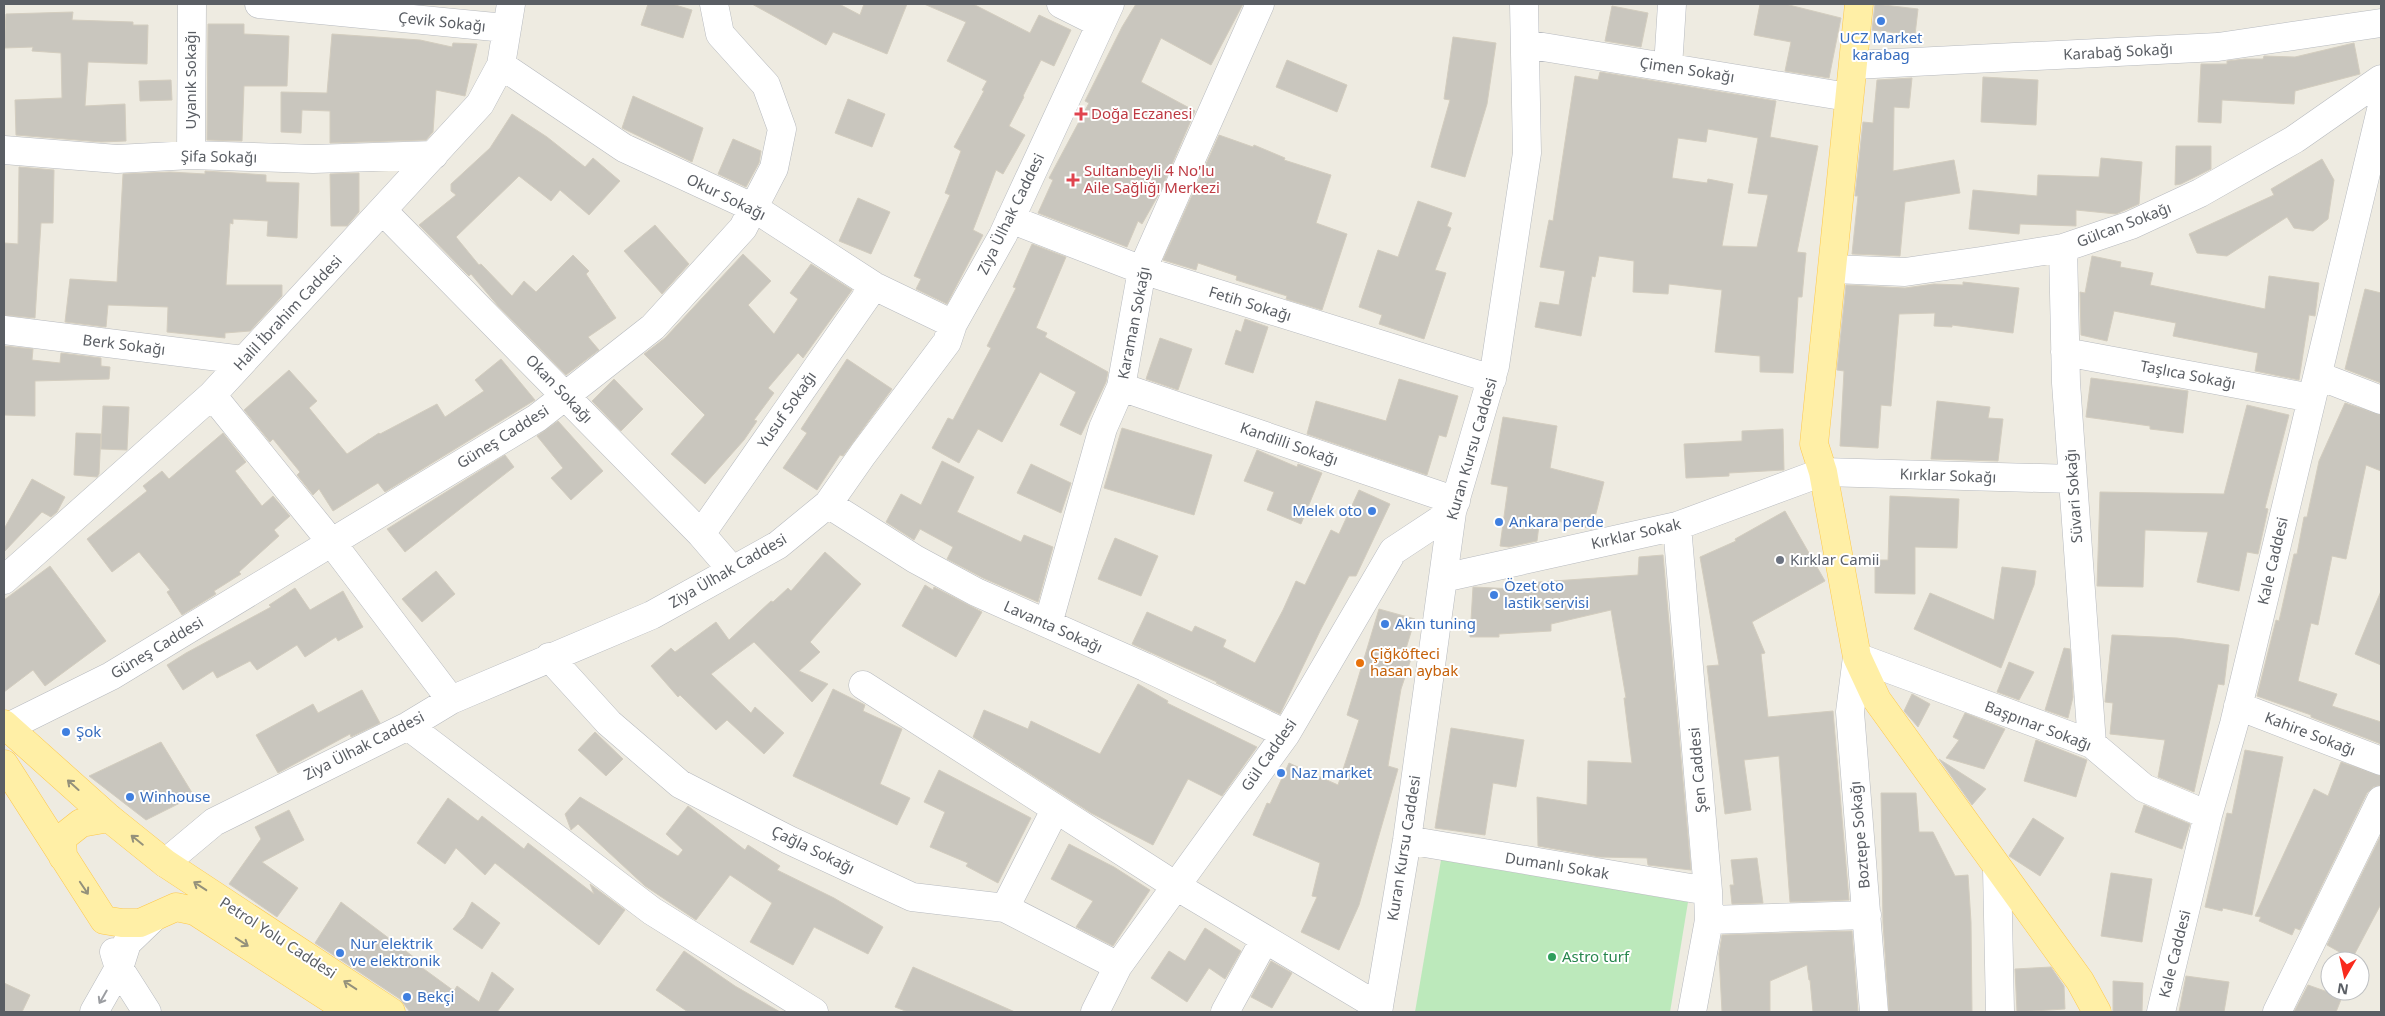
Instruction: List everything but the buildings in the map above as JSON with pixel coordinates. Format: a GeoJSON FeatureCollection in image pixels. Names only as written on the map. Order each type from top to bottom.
{"type":"FeatureCollection","features":[{"type":"Feature","properties":{"kind":"main road"},"geometry":{"type":"LineString","coordinates":[[1859,4],[1854,65],[1848,96],[1833,269],[1814,444],[1823,472],[1856,657],[1877,700],[2080,981],[2097,1012]]}},
{"type":"Feature","properties":{"kind":"main road","name":"Petrol Yolu Caddesi"},"geometry":{"type":"LineString","coordinates":[[6,726],[109,818],[165,863],[391,1012]]}},
{"type":"Feature","properties":{"kind":"main road"},"geometry":{"type":"LineString","coordinates":[[4,764],[104,920]]}},
{"type":"Feature","properties":{"kind":"main road"},"geometry":{"type":"LineString","coordinates":[[63,857],[62,838],[81,823],[109,818]]}},
{"type":"Feature","properties":{"kind":"main road"},"geometry":{"type":"LineString","coordinates":[[153,918],[170,894],[171,883],[165,863]]}},
{"type":"Feature","properties":{"kind":"main road","name":"Petrol Yolu Caddesi"},"geometry":{"type":"LineString","coordinates":[[104,920],[140,923],[176,907],[195,911],[351,1012]]}},
{"type":"Feature","properties":{"kind":"street","name":"Uyanık Sokağı"},"geometry":{"type":"LineString","coordinates":[[191,155],[192,4]]}},
{"type":"Feature","properties":{"kind":"street","name":"Çevik Sokağı"},"geometry":{"type":"LineString","coordinates":[[258,4],[508,16]]}},
{"type":"Feature","properties":{"kind":"street","name":"Güneş Caddesi"},"geometry":{"type":"LineString","coordinates":[[6,726],[111,676],[528,423],[566,396],[653,327],[743,228],[774,168],[782,129],[766,85],[720,34],[714,4]]}},
{"type":"Feature","properties":{"kind":"street"},"geometry":{"type":"LineString","coordinates":[[1061,4],[1105,13]]}},
{"type":"Feature","properties":{"kind":"street","name":"Karaman Sokağı"},"geometry":{"type":"LineString","coordinates":[[1048,624],[1103,428],[1121,387],[1142,270],[1260,4]]}},
{"type":"Feature","properties":{"kind":"street","name":"Kuran Kursu Caddesi"},"geometry":{"type":"LineString","coordinates":[[1378,1010],[1407,840],[1454,507],[1492,379],[1527,153],[1524,4]]}},
{"type":"Feature","properties":{"kind":"street"},"geometry":{"type":"LineString","coordinates":[[1668,67],[1672,4]]}},
{"type":"Feature","properties":{"kind":"street","name":"Ziya Ülhak Caddesi"},"geometry":{"type":"LineString","coordinates":[[165,863],[214,822],[408,726],[451,700],[652,615],[778,545],[828,504],[862,454],[947,342],[953,324],[1004,235],[1010,218],[1105,13]]}},
{"type":"Feature","properties":{"kind":"street","name":"Halil İbrahim Caddesi"},"geometry":{"type":"LineString","coordinates":[[4,580],[212,395],[384,211],[480,104],[501,65],[508,16]]}},
{"type":"Feature","properties":{"kind":"street","name":"Karabağ Sokağı"},"geometry":{"type":"LineString","coordinates":[[1854,65],[2218,47],[2381,23]]}},
{"type":"Feature","properties":{"kind":"street","name":"Çimen Sokağı"},"geometry":{"type":"LineString","coordinates":[[1525,44],[1848,96]]}},
{"type":"Feature","properties":{"kind":"street","name":"Okur Sokağı"},"geometry":{"type":"LineString","coordinates":[[501,65],[624,148],[754,208],[874,286],[953,324]]}},
{"type":"Feature","properties":{"kind":"street","name":"Gülcan Sokağı"},"geometry":{"type":"LineString","coordinates":[[1833,269],[1905,272],[2063,248],[2131,225],[2200,193],[2295,139],[2381,79]]}},
{"type":"Feature","properties":{"kind":"street","name":"Kale Caddesi"},"geometry":{"type":"LineString","coordinates":[[2161,1012],[2208,815],[2238,706],[2381,110]]}},
{"type":"Feature","properties":{"kind":"street","name":"Şifa Sokağı"},"geometry":{"type":"LineString","coordinates":[[4,150],[117,159],[191,155],[313,159],[434,155]]}},
{"type":"Feature","properties":{"kind":"street","name":"Okan Sokağı"},"geometry":{"type":"LineString","coordinates":[[384,211],[701,534],[732,570]]}},
{"type":"Feature","properties":{"kind":"street","name":"Fetih Sokağı"},"geometry":{"type":"LineString","coordinates":[[1010,218],[1142,270],[1492,379]]}},
{"type":"Feature","properties":{"kind":"street","name":"Süvari Sokağı"},"geometry":{"type":"LineString","coordinates":[[2063,248],[2065,352],[2092,744]]}},
{"type":"Feature","properties":{"kind":"street","name":"Yusuf Sokağı"},"geometry":{"type":"LineString","coordinates":[[701,534],[874,286]]}},
{"type":"Feature","properties":{"kind":"street","name":"Berk Sokağı"},"geometry":{"type":"LineString","coordinates":[[4,330],[244,360]]}},
{"type":"Feature","properties":{"kind":"street","name":"Taşlıca Sokağı"},"geometry":{"type":"LineString","coordinates":[[2065,352],[2315,388],[2381,400]]}},
{"type":"Feature","properties":{"kind":"street","name":"Kandilli Sokağı"},"geometry":{"type":"LineString","coordinates":[[1121,387],[1454,507]]}},
{"type":"Feature","properties":{"kind":"street"},"geometry":{"type":"LineString","coordinates":[[212,395],[332,543],[451,700]]}},
{"type":"Feature","properties":{"kind":"street","name":"Kırklar Sokağı"},"geometry":{"type":"LineString","coordinates":[[1823,472],[2074,479]]}},
{"type":"Feature","properties":{"kind":"street","name":"Kırklar Sokak"},"geometry":{"type":"LineString","coordinates":[[1443,578],[1677,526],[1823,472]]}},
{"type":"Feature","properties":{"kind":"street","name":"Lavanta Sokağı"},"geometry":{"type":"LineString","coordinates":[[828,504],[915,559],[976,592],[1286,734]]}},
{"type":"Feature","properties":{"kind":"street","name":"Gül Caddesi"},"geometry":{"type":"LineString","coordinates":[[1095,1012],[1118,966],[1286,734],[1392,551],[1454,507]]}},
{"type":"Feature","properties":{"kind":"street","name":"Şen Caddesi"},"geometry":{"type":"LineString","coordinates":[[1677,526],[1709,920],[1692,1012]]}},
{"type":"Feature","properties":{"kind":"street","name":"Çağla Sokağı"},"geometry":{"type":"LineString","coordinates":[[549,657],[609,723],[680,784],[788,840],[912,897],[1005,908],[1118,966]]}},
{"type":"Feature","properties":{"kind":"street","name":"Başpınar Sokağı"},"geometry":{"type":"LineString","coordinates":[[1856,657],[2092,744],[2144,788],[2208,815]]}},
{"type":"Feature","properties":{"kind":"street","name":"Boztepe Sokağı"},"geometry":{"type":"LineString","coordinates":[[1856,657],[1850,712],[1874,1012]]}},
{"type":"Feature","properties":{"kind":"street"},"geometry":{"type":"LineString","coordinates":[[863,685],[1055,810],[1378,1010]]}},
{"type":"Feature","properties":{"kind":"street","name":"Kahire Sokağı"},"geometry":{"type":"LineString","coordinates":[[2238,706],[2381,761]]}},
{"type":"Feature","properties":{"kind":"street"},"geometry":{"type":"LineString","coordinates":[[408,726],[652,911],[814,1012]]}},
{"type":"Feature","properties":{"kind":"street"},"geometry":{"type":"LineString","coordinates":[[2277,1012],[2381,800]]}},
{"type":"Feature","properties":{"kind":"street"},"geometry":{"type":"LineString","coordinates":[[1005,908],[1055,810]]}},
{"type":"Feature","properties":{"kind":"street","name":"Dumanlı Sokak"},"geometry":{"type":"LineString","coordinates":[[1407,840],[1708,891]]}},
{"type":"Feature","properties":{"kind":"street"},"geometry":{"type":"LineString","coordinates":[[1997,868],[2000,1012]]}},
{"type":"Feature","properties":{"kind":"street"},"geometry":{"type":"LineString","coordinates":[[1709,920],[1867,915]]}},
{"type":"Feature","properties":{"kind":"street"},"geometry":{"type":"LineString","coordinates":[[94,1012],[119,968],[127,943],[153,918]]}},
{"type":"Feature","properties":{"kind":"street"},"geometry":{"type":"LineString","coordinates":[[104,920],[119,968],[147,1012]]}},
{"type":"Feature","properties":{"kind":"street"},"geometry":{"type":"LineString","coordinates":[[1226,1012],[1265,939]]}},
{"type":"Feature","properties":{"kind":"green space","name":"Astro turf"},"geometry":{"type":"Polygon","coordinates":[[[1441,860],[1688,902],[1670,1012],[1415,1012],[1441,860]]]}},
{"type":"Feature","properties":{"kind":"place","name":"UCZ Market karabag"},"geometry":{"type":"Point","coordinates":[1881,21]}},
{"type":"Feature","properties":{"kind":"place","name":"Doğa Eczanesi"},"geometry":{"type":"Point","coordinates":[1081,114]}},
{"type":"Feature","properties":{"kind":"place","name":"Sultanbeyli 4 No'lu Aile Sağlığı Merkezi"},"geometry":{"type":"Point","coordinates":[1073,180]}},
{"type":"Feature","properties":{"kind":"place","name":"Melek oto"},"geometry":{"type":"Point","coordinates":[1372,511]}},
{"type":"Feature","properties":{"kind":"place","name":"Ankara perde"},"geometry":{"type":"Point","coordinates":[1499,522]}},
{"type":"Feature","properties":{"kind":"place","name":"Kırklar Camii"},"geometry":{"type":"Point","coordinates":[1780,560]}},
{"type":"Feature","properties":{"kind":"place","name":"Özet oto lastik servisi"},"geometry":{"type":"Point","coordinates":[1494,595]}},
{"type":"Feature","properties":{"kind":"place","name":"Akın tuning"},"geometry":{"type":"Point","coordinates":[1385,624]}},
{"type":"Feature","properties":{"kind":"place","name":"Çiğköfteci hasan aybak"},"geometry":{"type":"Point","coordinates":[1360,663]}},
{"type":"Feature","properties":{"kind":"place","name":"Şok"},"geometry":{"type":"Point","coordinates":[66,732]}},
{"type":"Feature","properties":{"kind":"place","name":"Naz market"},"geometry":{"type":"Point","coordinates":[1281,773]}},
{"type":"Feature","properties":{"kind":"place","name":"Winhouse"},"geometry":{"type":"Point","coordinates":[130,797]}},
{"type":"Feature","properties":{"kind":"place","name":"Nur elektrik ve elektronik"},"geometry":{"type":"Point","coordinates":[340,953]}},
{"type":"Feature","properties":{"kind":"place","name":"Astro turf"},"geometry":{"type":"Point","coordinates":[1552,957]}},
{"type":"Feature","properties":{"kind":"place","name":"Bekçi"},"geometry":{"type":"Point","coordinates":[407,997]}}]}
